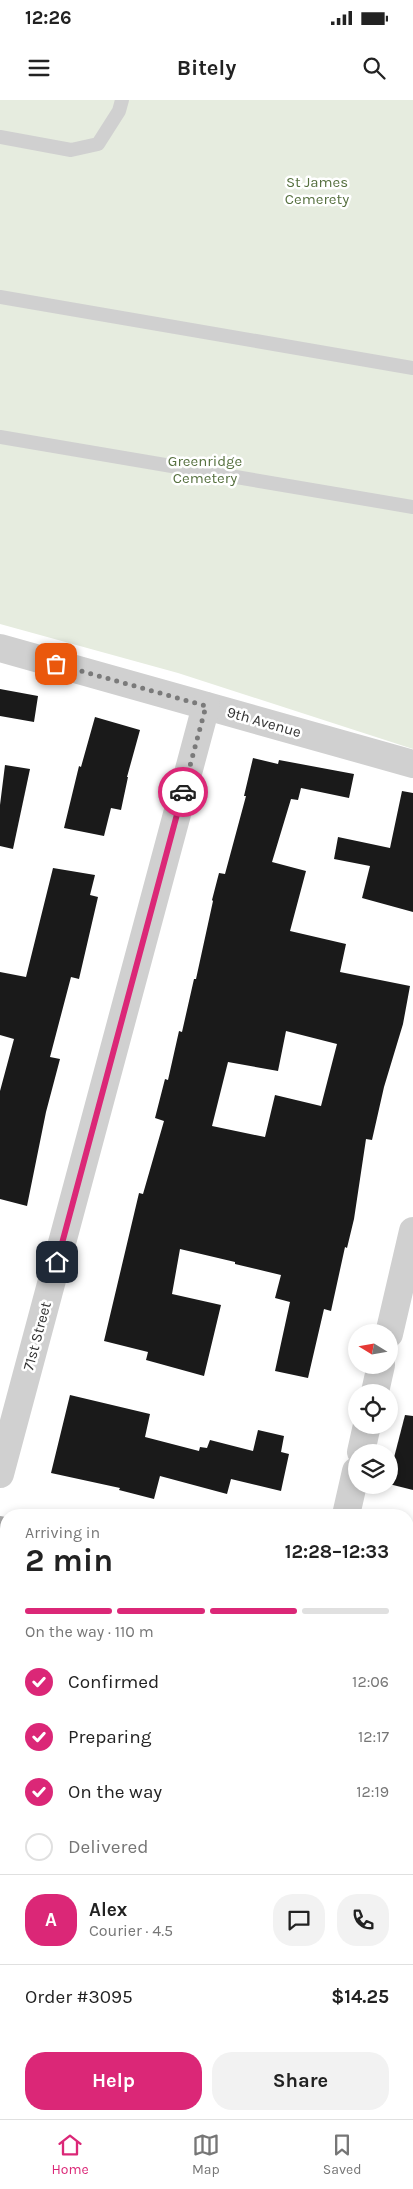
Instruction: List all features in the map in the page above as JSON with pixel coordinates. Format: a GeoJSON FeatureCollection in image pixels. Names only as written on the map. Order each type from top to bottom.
{"type":"FeatureCollection","features":[{"type":"Feature","properties":{"kind":"street","name":"9th Avenue"},"geometry":{"type":"LineString","coordinates":[[0,648],[413,764]]}},
{"type":"Feature","properties":{"kind":"street","name":"71st Street"},"geometry":{"type":"LineString","coordinates":[[0,1474],[206,706]]}},
{"type":"Feature","properties":{"kind":"street"},"geometry":{"type":"LineString","coordinates":[[391,1324],[413,1231]]}},
{"type":"Feature","properties":{"kind":"street"},"geometry":{"type":"LineString","coordinates":[[347,1509],[351,1494]]}},
{"type":"Feature","properties":{"kind":"lane"},"geometry":{"type":"LineString","coordinates":[[0,137],[71,150],[98,144],[120,111],[122,100]]}},
{"type":"Feature","properties":{"kind":"lane"},"geometry":{"type":"LineString","coordinates":[[0,297],[413,368]]}},
{"type":"Feature","properties":{"kind":"lane"},"geometry":{"type":"LineString","coordinates":[[0,437],[413,507]]}},
{"type":"Feature","properties":{"kind":"green space","name":"Greenridge Cemetery"},"geometry":{"type":"Polygon","coordinates":[[[0,100],[413,100],[413,749],[178,673],[0,624],[0,100]]]}},
{"type":"Feature","properties":{"kind":"building"},"geometry":{"type":"Polygon","coordinates":[[[0,689],[38,696],[34,722],[0,716],[0,689]]]}},
{"type":"Feature","properties":{"kind":"building"},"geometry":{"type":"Polygon","coordinates":[[[95,717],[140,730],[127,777],[121,810],[111,808],[104,836],[64,828],[79,766],[81,767],[95,717]]]}},
{"type":"Feature","properties":{"kind":"building"},"geometry":{"type":"Polygon","coordinates":[[[253,758],[278,764],[279,760],[354,774],[349,798],[301,788],[298,800],[291,799],[272,862],[306,871],[290,931],[346,944],[340,972],[410,986],[403,1024],[384,1087],[372,1140],[366,1139],[354,1219],[347,1248],[345,1247],[331,1311],[324,1309],[308,1378],[275,1371],[290,1302],[275,1298],[281,1275],[180,1249],[172,1294],[221,1305],[204,1376],[146,1360],[148,1352],[104,1341],[139,1193],[143,1194],[164,1121],[155,1118],[165,1079],[168,1080],[179,1031],[182,1032],[194,979],[196,979],[219,873],[225,874],[246,796],[244,796],[253,758]],[[286,1031],[278,1071],[228,1062],[212,1126],[265,1137],[275,1095],[321,1106],[337,1044],[286,1031]]]}},
{"type":"Feature","properties":{"kind":"building"},"geometry":{"type":"Polygon","coordinates":[[[5,765],[30,769],[13,849],[0,846],[0,805],[5,765]]]}},
{"type":"Feature","properties":{"kind":"building"},"geometry":{"type":"Polygon","coordinates":[[[402,791],[413,793],[413,912],[362,898],[370,866],[334,859],[338,837],[390,848],[402,791]]]}},
{"type":"Feature","properties":{"kind":"building"},"geometry":{"type":"Polygon","coordinates":[[[53,868],[95,875],[90,895],[98,897],[79,979],[71,977],[50,1057],[60,1059],[46,1112],[27,1206],[0,1199],[0,1091],[14,1039],[0,1035],[0,972],[26,977],[53,868]]]}},
{"type":"Feature","properties":{"kind":"building"},"geometry":{"type":"Polygon","coordinates":[[[70,1395],[150,1414],[145,1437],[199,1451],[200,1447],[207,1448],[210,1440],[253,1451],[258,1430],[284,1436],[281,1452],[289,1454],[281,1491],[231,1479],[227,1494],[160,1476],[154,1499],[119,1490],[120,1488],[51,1473],[70,1395]]]}},
{"type":"Feature","properties":{"kind":"building"},"geometry":{"type":"Polygon","coordinates":[[[405,1415],[413,1416],[413,1490],[398,1486],[398,1444],[405,1415]]]}},
{"type":"Feature","properties":{"kind":"way so far"},"geometry":{"type":"LineString","coordinates":[[56,664],[206,706],[183,792]]}},
{"type":"Feature","properties":{"kind":"route"},"geometry":{"type":"LineString","coordinates":[[57,1262],[183,792]]}},
{"type":"Feature","properties":{"kind":"park label","name":"St James Cemerety"},"geometry":{"type":"Point","coordinates":[317,190]}}]}
